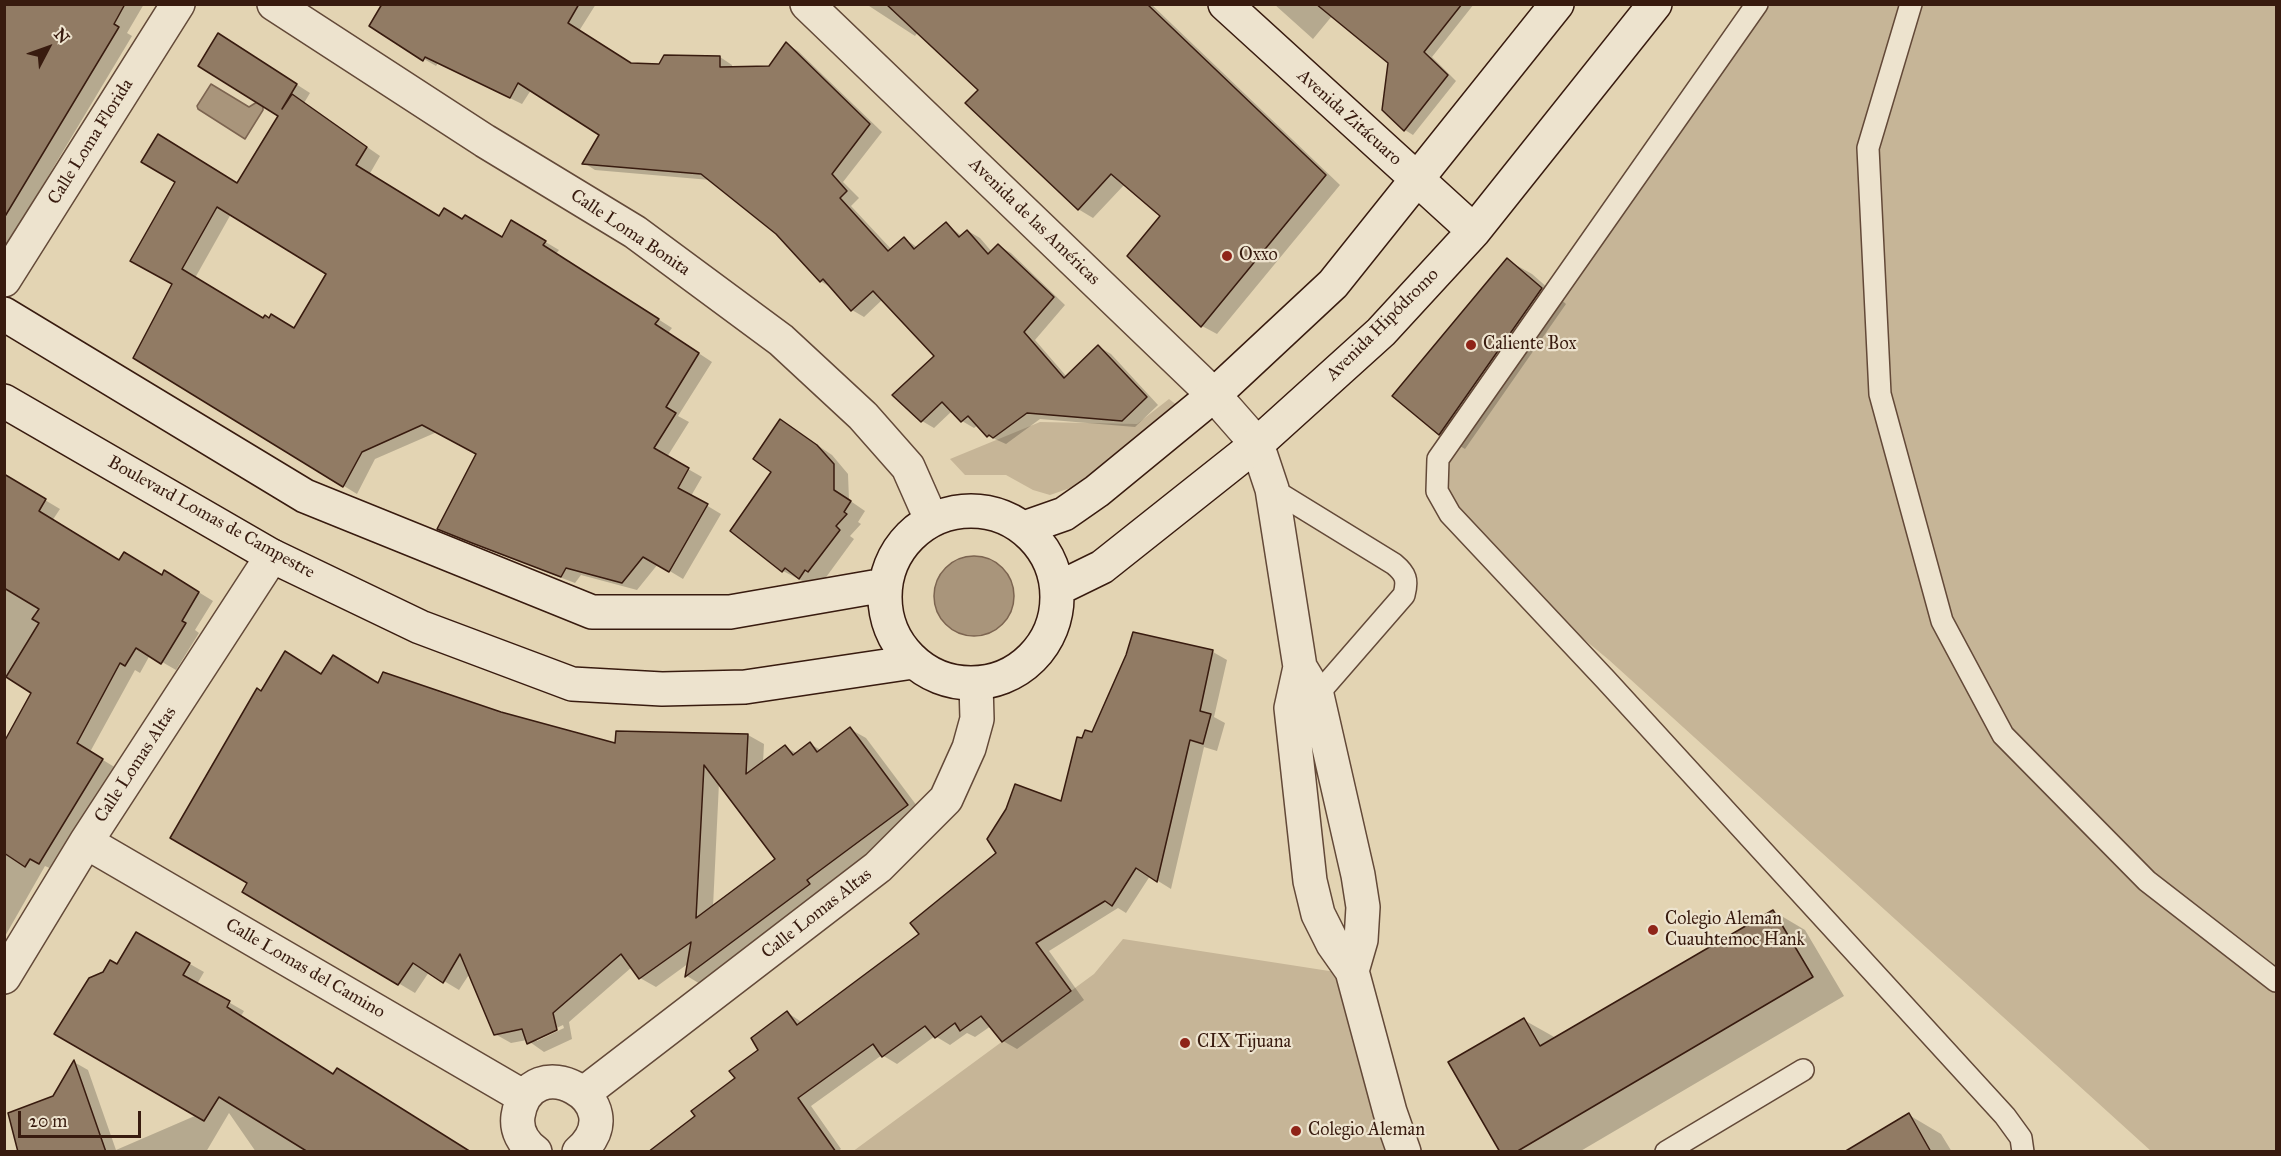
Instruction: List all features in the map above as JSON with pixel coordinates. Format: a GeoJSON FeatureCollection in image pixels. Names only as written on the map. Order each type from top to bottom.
{"type":"FeatureCollection","features":[{"type":"Feature","properties":{"kind":"street","name":"Calle Loma Florida"},"geometry":{"type":"LineString","coordinates":[[4,280],[178,4]]}},
{"type":"Feature","properties":{"kind":"street","name":"Calle Loma Bonita"},"geometry":{"type":"LineString","coordinates":[[274,4],[485,141],[634,232],[782,340],[863,416],[908,467],[932,519]]}},
{"type":"Feature","properties":{"kind":"street","name":"Avenida de las Américas"},"geometry":{"type":"LineString","coordinates":[[807,4],[1214,395],[1257,444]]}},
{"type":"Feature","properties":{"kind":"street","name":"Avenida Zitácuaro"},"geometry":{"type":"LineString","coordinates":[[1225,4],[1474,231]]}},
{"type":"Feature","properties":{"kind":"street"},"geometry":{"type":"LineString","coordinates":[[1024,528],[1064,514],[1097,491],[1214,395],[1333,284],[1557,4]]}},
{"type":"Feature","properties":{"kind":"street","name":"Avenida Hipódromo"},"geometry":{"type":"LineString","coordinates":[[1057,589],[1102,567],[1257,444],[1381,332],[1474,231],[1654,4]]}},
{"type":"Feature","properties":{"kind":"street"},"geometry":{"type":"LineString","coordinates":[[4,314],[305,496],[592,612],[730,612],[885,585]]}},
{"type":"Feature","properties":{"kind":"street","name":"Boulevard Lomas de Campestre"},"geometry":{"type":"LineString","coordinates":[[4,400],[272,556],[420,627],[572,684],[662,689],[745,687],[913,662]]}},
{"type":"Feature","properties":{"kind":"street"},"geometry":{"type":"LineString","coordinates":[[1257,444],[1272,489],[1300,667],[1291,708],[1310,881],[1318,914],[1333,944],[1352,971],[1390,1112],[1404,1152]]}},
{"type":"Feature","properties":{"kind":"street"},"geometry":{"type":"LineString","coordinates":[[978,511],[1002,516],[1024,528],[1040,545],[1052,566],[1057,589],[1056,612],[1047,640],[1029,662],[1004,678],[976,684],[953,682],[932,674],[913,662],[895,639],[885,612],[885,585],[893,558],[909,536],[932,519],[954,512],[978,511]]}},
{"type":"Feature","properties":{"kind":"street","name":"Calle Lomas Altas"},"geometry":{"type":"LineString","coordinates":[[4,977],[86,842],[272,556]]}},
{"type":"Feature","properties":{"kind":"street"},"geometry":{"type":"LineString","coordinates":[[1300,667],[1317,695],[1363,907],[1361,940],[1352,971]]}},
{"type":"Feature","properties":{"kind":"street","name":"Calle Lomas Altas"},"geometry":{"type":"LineString","coordinates":[[584,1093],[878,867],[946,799],[969,748],[976,719],[976,684]]}},
{"type":"Feature","properties":{"kind":"street","name":"Calle Lomas del Camino"},"geometry":{"type":"LineString","coordinates":[[86,842],[524,1097]]}},
{"type":"Feature","properties":{"kind":"street"},"geometry":{"type":"LineString","coordinates":[[526,1150],[517,1121],[524,1097],[537,1086],[554,1081],[571,1084],[584,1093],[593,1109],[595,1126],[588,1143],[579,1152]]}},
{"type":"Feature","properties":{"kind":"lane"},"geometry":{"type":"LineString","coordinates":[[1757,4],[1438,459],[1437,491],[1450,514],[1606,680],[2005,1116],[2021,1138],[2023,1152]]}},
{"type":"Feature","properties":{"kind":"lane"},"geometry":{"type":"LineString","coordinates":[[1911,4],[1868,148],[1872,242],[1880,394],[1942,621],[2003,735],[2147,881],[2277,981]]}},
{"type":"Feature","properties":{"kind":"lane"},"geometry":{"type":"LineString","coordinates":[[1272,489],[1394,564],[1404,572],[1408,582],[1404,595],[1317,695]]}},
{"type":"Feature","properties":{"kind":"lane"},"geometry":{"type":"LineString","coordinates":[[1665,1152],[1803,1070]]}},
{"type":"Feature","properties":{"kind":"shaded area"},"geometry":{"type":"Polygon","coordinates":[[[1742,5],[2276,5],[2276,1151],[2151,1151],[1609,660],[1498,568],[1426,496],[1439,435],[1547,293],[1742,5]]]}},
{"type":"Feature","properties":{"kind":"shaded area"},"geometry":{"type":"Polygon","coordinates":[[[211,84],[249,107],[257,102],[263,105],[263,110],[245,139],[198,109],[197,106],[211,84]]]}},
{"type":"Feature","properties":{"kind":"shaded area"},"geometry":{"type":"Polygon","coordinates":[[[1169,399],[1182,409],[1076,486],[1050,495],[1033,490],[1006,475],[965,475],[950,459],[1040,422],[1137,424],[1169,399]]]}},
{"type":"Feature","properties":{"kind":"shaded area"},"geometry":{"type":"Polygon","coordinates":[[[974,556],[989,559],[1002,568],[1011,581],[1014,596],[1011,611],[1002,624],[989,633],[974,636],[959,633],[946,624],[937,611],[934,596],[937,581],[946,568],[959,559],[974,556]]]}},
{"type":"Feature","properties":{"kind":"shaded area","name":"CIX Tijuana"},"geometry":{"type":"Polygon","coordinates":[[[1123,939],[1355,975],[1399,1152],[852,1152],[1094,974],[1123,939]]]}},
{"type":"Feature","properties":{"kind":"building"},"geometry":{"type":"Polygon","coordinates":[[[4,4],[125,4],[114,24],[119,27],[4,218],[4,4]]]}},
{"type":"Feature","properties":{"kind":"building"},"geometry":{"type":"Polygon","coordinates":[[[382,4],[579,4],[568,23],[631,63],[659,64],[664,55],[720,56],[720,67],[769,66],[786,42],[870,124],[832,174],[847,191],[840,198],[888,251],[904,237],[914,249],[946,222],[959,237],[967,230],[988,254],[998,244],[1054,297],[1024,332],[1064,378],[1098,345],[1147,397],[1122,421],[1027,413],[993,438],[989,435],[987,437],[968,416],[961,422],[942,402],[921,422],[892,395],[934,356],[873,291],[851,311],[823,279],[820,282],[776,234],[701,174],[582,164],[599,135],[518,83],[510,98],[425,57],[423,61],[369,26],[382,4]]]}},
{"type":"Feature","properties":{"kind":"building"},"geometry":{"type":"Polygon","coordinates":[[[886,4],[1147,4],[1326,175],[1201,327],[1127,256],[1160,216],[1111,174],[1078,210],[965,103],[978,90],[886,4]]]}},
{"type":"Feature","properties":{"kind":"building"},"geometry":{"type":"Polygon","coordinates":[[[1316,4],[1462,4],[1424,52],[1448,75],[1404,131],[1382,110],[1388,63],[1316,4]]]}},
{"type":"Feature","properties":{"kind":"building"},"geometry":{"type":"Polygon","coordinates":[[[218,33],[297,84],[282,109],[292,94],[367,147],[356,165],[439,216],[444,208],[462,219],[465,215],[502,237],[511,220],[546,241],[543,245],[659,319],[655,324],[699,353],[666,407],[676,413],[654,448],[689,468],[678,488],[708,504],[669,572],[643,557],[622,583],[566,568],[561,577],[472,543],[437,529],[476,454],[422,425],[362,452],[343,487],[133,358],[172,284],[130,261],[175,182],[141,162],[158,134],[237,183],[278,116],[198,66],[218,33]],[[217,207],[182,269],[263,318],[265,315],[269,318],[271,314],[294,328],[326,274],[217,207]]]}},
{"type":"Feature","properties":{"kind":"building","name":"Caliente Box"},"geometry":{"type":"Polygon","coordinates":[[[1507,258],[1542,288],[1439,435],[1392,396],[1507,258]]]}},
{"type":"Feature","properties":{"kind":"building"},"geometry":{"type":"Polygon","coordinates":[[[780,419],[817,445],[834,464],[834,490],[851,501],[844,512],[847,514],[836,526],[840,530],[808,572],[805,570],[799,579],[785,568],[782,572],[730,531],[771,472],[753,459],[780,419]]]}},
{"type":"Feature","properties":{"kind":"building"},"geometry":{"type":"Polygon","coordinates":[[[4,474],[46,499],[39,511],[119,560],[124,552],[162,575],[164,570],[199,592],[182,621],[186,623],[161,664],[136,648],[125,666],[120,663],[77,743],[103,759],[39,864],[30,859],[25,867],[4,853],[4,742],[31,693],[6,677],[39,623],[32,619],[39,609],[4,588],[4,474]]]}},
{"type":"Feature","properties":{"kind":"building"},"geometry":{"type":"Polygon","coordinates":[[[1133,632],[1213,650],[1200,711],[1211,714],[1203,744],[1190,740],[1157,882],[1136,868],[1112,906],[1105,901],[1036,943],[1071,991],[1002,1042],[981,1016],[960,1031],[955,1023],[935,1038],[925,1026],[882,1057],[873,1044],[798,1098],[836,1152],[648,1152],[695,1116],[691,1111],[735,1078],[729,1071],[758,1050],[751,1038],[787,1011],[797,1025],[919,934],[910,923],[996,853],[987,839],[1006,809],[1015,784],[1061,801],[1077,737],[1082,738],[1085,730],[1092,732],[1126,655],[1133,632]]]}},
{"type":"Feature","properties":{"kind":"building"},"geometry":{"type":"Polygon","coordinates":[[[285,651],[321,674],[333,655],[378,683],[383,672],[501,712],[615,743],[616,731],[748,734],[746,774],[785,745],[793,755],[810,742],[817,752],[850,727],[908,805],[807,880],[810,884],[685,977],[691,942],[639,979],[621,954],[553,1013],[557,1030],[527,1044],[522,1029],[494,1035],[460,954],[443,983],[413,963],[398,985],[242,892],[247,883],[170,838],[257,688],[261,691],[285,651]],[[704,765],[696,918],[775,859],[704,765]]]}},
{"type":"Feature","properties":{"kind":"building"},"geometry":{"type":"Polygon","coordinates":[[[1773,910],[1813,977],[1516,1152],[1500,1152],[1448,1062],[1524,1018],[1540,1046],[1773,910]]]}},
{"type":"Feature","properties":{"kind":"building"},"geometry":{"type":"Polygon","coordinates":[[[136,932],[190,963],[183,975],[230,1001],[227,1007],[333,1074],[337,1068],[471,1152],[308,1152],[219,1097],[204,1121],[54,1034],[89,978],[103,972],[110,960],[117,964],[136,932]]]}},
{"type":"Feature","properties":{"kind":"building"},"geometry":{"type":"Polygon","coordinates":[[[74,1060],[106,1152],[18,1152],[8,1113],[53,1096],[74,1060]]]}},
{"type":"Feature","properties":{"kind":"building"},"geometry":{"type":"Polygon","coordinates":[[[1909,1113],[1931,1152],[1844,1152],[1909,1113]]]}},
{"type":"Feature","properties":{"kind":"place","name":"Oxxo"},"geometry":{"type":"Point","coordinates":[1227,256]}},
{"type":"Feature","properties":{"kind":"place","name":"Caliente Box"},"geometry":{"type":"Point","coordinates":[1471,345]}},
{"type":"Feature","properties":{"kind":"place","name":"Colegio Aleman Cuauhtemoc Hank"},"geometry":{"type":"Point","coordinates":[1653,930]}},
{"type":"Feature","properties":{"kind":"place","name":"CIX Tijuana"},"geometry":{"type":"Point","coordinates":[1185,1043]}},
{"type":"Feature","properties":{"kind":"place","name":"Colegio Aleman"},"geometry":{"type":"Point","coordinates":[1296,1131]}}]}
